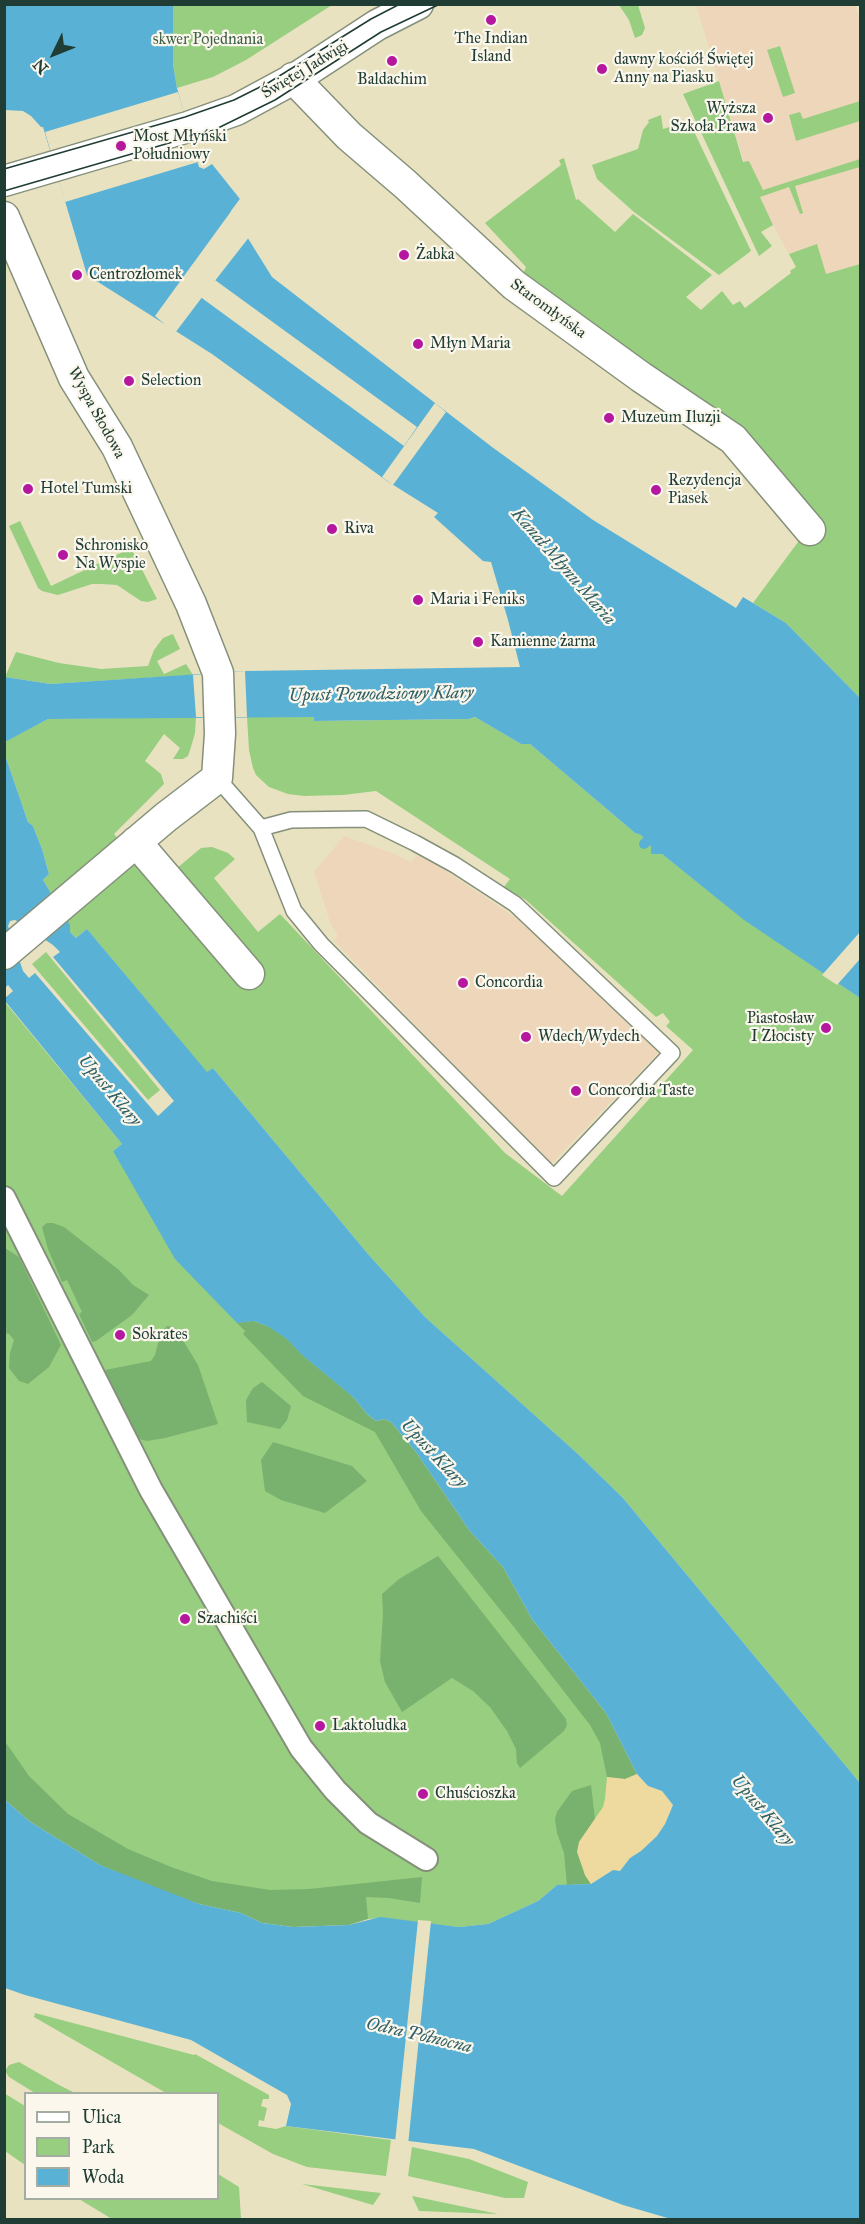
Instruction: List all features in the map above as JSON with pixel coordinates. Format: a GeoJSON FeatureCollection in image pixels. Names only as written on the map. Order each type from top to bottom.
{"type":"FeatureCollection","features":[{"type":"Feature","properties":{"kind":"street","name":"Świętej Jadwigi"},"geometry":{"type":"LineString","coordinates":[[4,181],[188,127],[236,110],[293,78],[377,25],[418,4]]}},
{"type":"Feature","properties":{"kind":"street","name":"Staromłyńska"},"geometry":{"type":"LineString","coordinates":[[293,78],[349,136],[405,184],[514,285],[651,384],[733,439],[810,530]]}},
{"type":"Feature","properties":{"kind":"street","name":"Wyspa Słodowa"},"geometry":{"type":"LineString","coordinates":[[4,217],[74,378],[117,447],[191,604],[218,673],[217,778]]}},
{"type":"Feature","properties":{"kind":"street"},"geometry":{"type":"LineString","coordinates":[[4,954],[136,842],[217,778]]}},
{"type":"Feature","properties":{"kind":"street"},"geometry":{"type":"LineString","coordinates":[[136,842],[249,974]]}},
{"type":"Feature","properties":{"kind":"street"},"geometry":{"type":"LineString","coordinates":[[4,1198],[151,1490],[301,1748],[335,1790],[368,1823],[426,1859]]}},
{"type":"Feature","properties":{"kind":"lane"},"geometry":{"type":"LineString","coordinates":[[217,778],[261,828],[294,911],[321,944],[554,1178],[672,1053],[515,904],[455,865],[415,843],[366,819],[291,820],[261,828]]}},
{"type":"Feature","properties":{"kind":"shaded area"},"geometry":{"type":"Polygon","coordinates":[[[696,5],[855,5],[860,22],[860,279],[790,271],[796,267],[773,225],[744,162],[696,5]]]}},
{"type":"Feature","properties":{"kind":"shaded area","name":"Concordia"},"geometry":{"type":"Polygon","coordinates":[[[344,836],[395,854],[410,862],[418,855],[522,922],[658,1053],[554,1161],[550,1163],[334,941],[338,936],[331,925],[314,872],[344,836]]]}},
{"type":"Feature","properties":{"kind":"green space","name":"skwer Pojednania"},"geometry":{"type":"Polygon","coordinates":[[[173,5],[332,5],[246,60],[213,77],[177,88],[173,64],[173,5]]]}},
{"type":"Feature","properties":{"kind":"green space"},"geometry":{"type":"Polygon","coordinates":[[[619,5],[638,5],[645,28],[642,35],[635,38],[629,20],[619,5]]]}},
{"type":"Feature","properties":{"kind":"green space"},"geometry":{"type":"Polygon","coordinates":[[[780,46],[795,93],[783,97],[767,50],[780,46]]]}},
{"type":"Feature","properties":{"kind":"green space"},"geometry":{"type":"Polygon","coordinates":[[[719,81],[743,162],[749,161],[763,190],[860,159],[860,167],[795,186],[803,213],[800,214],[789,187],[760,197],[773,225],[761,232],[772,246],[759,256],[683,94],[719,81]]]}},
{"type":"Feature","properties":{"kind":"green space"},"geometry":{"type":"Polygon","coordinates":[[[860,101],[860,121],[796,141],[789,115],[800,112],[803,119],[860,101]]]}},
{"type":"Feature","properties":{"kind":"green space"},"geometry":{"type":"Polygon","coordinates":[[[661,115],[663,129],[689,121],[751,251],[719,275],[634,212],[597,179],[592,165],[638,149],[648,120],[661,115]]]}},
{"type":"Feature","properties":{"kind":"green space"},"geometry":{"type":"Polygon","coordinates":[[[564,158],[576,200],[578,199],[615,232],[633,214],[712,275],[686,297],[701,310],[722,291],[733,305],[740,301],[745,308],[796,267],[789,254],[817,244],[826,274],[860,264],[860,698],[786,623],[753,603],[801,538],[736,423],[644,362],[522,276],[526,267],[485,223],[561,165],[559,160],[564,158]]]}},
{"type":"Feature","properties":{"kind":"green space"},"geometry":{"type":"Polygon","coordinates":[[[20,521],[51,586],[131,548],[157,599],[148,602],[141,601],[117,585],[92,584],[58,595],[42,591],[38,588],[9,526],[20,521]]]}},
{"type":"Feature","properties":{"kind":"green space"},"geometry":{"type":"Polygon","coordinates":[[[173,634],[180,649],[157,661],[164,674],[186,664],[193,675],[51,684],[5,677],[16,652],[59,663],[101,669],[148,666],[154,650],[163,638],[173,634]]]}},
{"type":"Feature","properties":{"kind":"green space"},"geometry":{"type":"Polygon","coordinates":[[[196,717],[195,733],[188,756],[183,759],[173,759],[180,748],[164,734],[145,761],[161,774],[164,784],[114,834],[158,884],[201,848],[212,847],[228,853],[235,859],[214,878],[258,932],[280,914],[505,1153],[562,1196],[693,1050],[666,1026],[670,1022],[663,1013],[656,1017],[526,900],[504,887],[510,879],[376,791],[304,796],[288,794],[269,787],[256,775],[253,768],[249,750],[247,717],[314,717],[315,721],[469,719],[475,717],[521,744],[530,744],[635,833],[641,835],[651,847],[744,919],[860,998],[860,1783],[623,1498],[578,1454],[425,1317],[368,1254],[213,1068],[207,1073],[87,929],[76,938],[70,932],[69,925],[43,880],[49,874],[42,849],[33,826],[28,822],[5,755],[4,742],[48,719],[196,717]]]}},
{"type":"Feature","properties":{"kind":"green space"},"geometry":{"type":"Polygon","coordinates":[[[46,952],[160,1090],[148,1100],[32,964],[46,952]]]}},
{"type":"Feature","properties":{"kind":"green space"},"geometry":{"type":"Polygon","coordinates":[[[4,1001],[122,1144],[113,1151],[353,1397],[637,1774],[567,1885],[557,1885],[538,1901],[488,1924],[459,1927],[380,1918],[368,1919],[173,1895],[100,1865],[5,1800],[4,1001]]]}},
{"type":"Feature","properties":{"kind":"green space"},"geometry":{"type":"Polygon","coordinates":[[[47,1223],[64,1227],[119,1270],[133,1285],[149,1295],[132,1315],[96,1341],[92,1342],[79,1314],[82,1312],[67,1280],[62,1282],[48,1249],[42,1227],[47,1223]]]}},
{"type":"Feature","properties":{"kind":"green space"},"geometry":{"type":"Polygon","coordinates":[[[5,1248],[19,1257],[61,1345],[49,1367],[28,1384],[19,1381],[9,1368],[14,1340],[5,1333],[5,1248]]]}},
{"type":"Feature","properties":{"kind":"green space"},"geometry":{"type":"Polygon","coordinates":[[[253,1321],[269,1327],[287,1339],[301,1354],[353,1397],[376,1421],[384,1419],[391,1422],[416,1452],[469,1530],[503,1567],[532,1619],[606,1713],[637,1774],[625,1779],[607,1777],[600,1743],[590,1725],[421,1511],[375,1432],[303,1396],[243,1334],[245,1331],[237,1323],[253,1321]]]}},
{"type":"Feature","properties":{"kind":"green space"},"geometry":{"type":"Polygon","coordinates":[[[167,1326],[174,1327],[178,1332],[198,1365],[218,1424],[147,1441],[139,1439],[105,1370],[151,1361],[155,1355],[161,1332],[167,1326]]]}},
{"type":"Feature","properties":{"kind":"green space"},"geometry":{"type":"Polygon","coordinates":[[[262,1382],[291,1406],[287,1420],[280,1429],[247,1422],[246,1400],[253,1388],[262,1382]]]}},
{"type":"Feature","properties":{"kind":"green space"},"geometry":{"type":"Polygon","coordinates":[[[273,1442],[352,1466],[367,1481],[325,1513],[281,1500],[265,1491],[261,1460],[273,1442]]]}},
{"type":"Feature","properties":{"kind":"green space"},"geometry":{"type":"Polygon","coordinates":[[[438,1556],[566,1719],[567,1725],[564,1731],[520,1768],[517,1763],[516,1749],[507,1731],[490,1707],[473,1691],[452,1678],[402,1712],[385,1682],[380,1661],[382,1594],[399,1579],[438,1556]]]}},
{"type":"Feature","properties":{"kind":"green space"},"geometry":{"type":"Polygon","coordinates":[[[4,1740],[29,1776],[68,1814],[128,1849],[171,1867],[212,1881],[270,1890],[309,1889],[422,1877],[420,1903],[366,1897],[368,1919],[349,1925],[293,1927],[262,1923],[241,1913],[199,1904],[173,1895],[100,1865],[29,1821],[5,1800],[4,1740]]]}},
{"type":"Feature","properties":{"kind":"green space"},"geometry":{"type":"Polygon","coordinates":[[[591,1785],[595,1819],[579,1842],[585,1875],[591,1884],[567,1885],[564,1853],[555,1819],[557,1812],[572,1791],[591,1785]]]}},
{"type":"Feature","properties":{"kind":"green space"},"geometry":{"type":"Polygon","coordinates":[[[35,2013],[195,2054],[269,2095],[269,2099],[263,2099],[261,2106],[267,2108],[264,2121],[259,2120],[258,2126],[276,2129],[286,2126],[391,2140],[386,2176],[307,2167],[273,2154],[219,2124],[219,2092],[164,2092],[34,2017],[35,2013]]]}},
{"type":"Feature","properties":{"kind":"green space"},"geometry":{"type":"Polygon","coordinates":[[[19,2062],[73,2092],[33,2092],[9,2077],[5,2071],[9,2065],[19,2062]]]}},
{"type":"Feature","properties":{"kind":"green space"},"geometry":{"type":"Polygon","coordinates":[[[4,2093],[24,2105],[24,2164],[5,2151],[4,2093]]]}},
{"type":"Feature","properties":{"kind":"green space"},"geometry":{"type":"Polygon","coordinates":[[[412,2147],[469,2159],[528,2182],[524,2198],[505,2198],[408,2176],[412,2147]]]}},
{"type":"Feature","properties":{"kind":"green space"},"geometry":{"type":"Polygon","coordinates":[[[219,2175],[239,2187],[241,2219],[112,2219],[81,2200],[219,2200],[219,2175]]]}},
{"type":"Feature","properties":{"kind":"green space"},"geometry":{"type":"Polygon","coordinates":[[[302,2184],[381,2193],[373,2205],[302,2184]]]}},
{"type":"Feature","properties":{"kind":"green space"},"geometry":{"type":"Polygon","coordinates":[[[412,2196],[498,2214],[419,2211],[412,2196]]]}},
{"type":"Feature","properties":{"kind":"sand"},"geometry":{"type":"Polygon","coordinates":[[[637,1774],[648,1786],[662,1791],[673,1805],[657,1836],[630,1858],[620,1871],[612,1871],[591,1884],[585,1875],[577,1852],[579,1842],[603,1807],[607,1777],[625,1779],[637,1774]]]}},
{"type":"Feature","properties":{"kind":"water"},"geometry":{"type":"Polygon","coordinates":[[[5,5],[173,5],[173,64],[177,88],[199,167],[204,169],[212,164],[240,199],[231,211],[272,277],[492,447],[593,520],[736,608],[743,597],[786,623],[860,698],[860,998],[744,920],[662,854],[651,854],[651,847],[641,835],[635,833],[530,744],[521,744],[475,717],[469,719],[314,721],[314,717],[48,719],[5,742],[5,677],[51,684],[245,671],[520,667],[491,562],[483,561],[434,517],[438,513],[387,481],[212,354],[87,275],[43,127],[23,111],[5,110],[5,5]],[[193,264],[180,282],[404,446],[417,427],[193,264]]]}},
{"type":"Feature","properties":{"kind":"water"},"geometry":{"type":"Polygon","coordinates":[[[5,755],[28,822],[33,826],[42,849],[49,874],[43,880],[70,925],[70,932],[76,938],[87,929],[207,1072],[213,1068],[368,1254],[425,1317],[578,1454],[623,1498],[860,1783],[860,2219],[671,2219],[623,2205],[474,2149],[286,2126],[291,2104],[287,2095],[191,2040],[5,1988],[5,1800],[29,1821],[100,1865],[199,1904],[241,1913],[262,1923],[293,1927],[349,1925],[380,1917],[459,1927],[488,1924],[538,1901],[557,1885],[591,1884],[613,1870],[620,1871],[630,1858],[657,1836],[673,1805],[662,1791],[648,1786],[637,1774],[606,1713],[532,1619],[503,1567],[469,1530],[416,1452],[391,1422],[384,1419],[376,1421],[368,1415],[353,1397],[301,1354],[287,1339],[269,1327],[254,1321],[237,1323],[175,1259],[113,1151],[122,1144],[5,1001],[5,998],[13,991],[8,985],[5,988],[5,755]],[[15,920],[10,921],[8,926],[23,971],[29,978],[35,973],[158,1116],[174,1101],[53,957],[60,952],[15,920]]]}},
{"type":"Feature","properties":{"kind":"pier","name":"Most Młyński Południowy"},"geometry":{"type":"Polygon","coordinates":[[[178,92],[198,162],[65,202],[45,132],[178,92]]]}},
{"type":"Feature","properties":{"kind":"pier"},"geometry":{"type":"Polygon","coordinates":[[[240,199],[242,201],[235,211],[250,236],[214,282],[193,268],[183,281],[203,296],[175,333],[155,316],[240,199]]]}},
{"type":"Feature","properties":{"kind":"pier"},"geometry":{"type":"Polygon","coordinates":[[[435,403],[446,412],[393,485],[382,477],[435,403]]]}},
{"type":"Feature","properties":{"kind":"pier"},"geometry":{"type":"Polygon","coordinates":[[[245,671],[247,717],[196,717],[193,675],[245,671]]]}},
{"type":"Feature","properties":{"kind":"pier"},"geometry":{"type":"Polygon","coordinates":[[[860,932],[860,959],[837,985],[822,975],[860,932]]]}},
{"type":"Feature","properties":{"kind":"pier"},"geometry":{"type":"Polygon","coordinates":[[[418,1920],[431,1921],[408,2145],[395,2143],[418,1920]]]}},
{"type":"Feature","properties":{"kind":"tram line"},"geometry":{"type":"LineString","coordinates":[[4,169],[185,117],[234,100],[268,83],[371,19],[400,4]]}},
{"type":"Feature","properties":{"kind":"tram line"},"geometry":{"type":"LineString","coordinates":[[4,191],[214,130],[275,100],[381,32],[440,4]]}},
{"type":"Feature","properties":{"kind":"place","name":"The Indian Island"},"geometry":{"type":"Point","coordinates":[491,20]}},
{"type":"Feature","properties":{"kind":"place","name":"Baldachim"},"geometry":{"type":"Point","coordinates":[392,61]}},
{"type":"Feature","properties":{"kind":"place","name":"dawny kościół Świętej Anny na Piasku"},"geometry":{"type":"Point","coordinates":[602,69]}},
{"type":"Feature","properties":{"kind":"place","name":"Wyższa Szkoła Prawa"},"geometry":{"type":"Point","coordinates":[768,118]}},
{"type":"Feature","properties":{"kind":"place","name":"Most Młyński Południowy"},"geometry":{"type":"Point","coordinates":[121,146]}},
{"type":"Feature","properties":{"kind":"place","name":"Żabka"},"geometry":{"type":"Point","coordinates":[404,255]}},
{"type":"Feature","properties":{"kind":"place","name":"Centrozłomek"},"geometry":{"type":"Point","coordinates":[77,275]}},
{"type":"Feature","properties":{"kind":"place","name":"Młyn Maria"},"geometry":{"type":"Point","coordinates":[418,344]}},
{"type":"Feature","properties":{"kind":"place","name":"Selection"},"geometry":{"type":"Point","coordinates":[129,381]}},
{"type":"Feature","properties":{"kind":"place","name":"Muzeum Iluzji"},"geometry":{"type":"Point","coordinates":[609,418]}},
{"type":"Feature","properties":{"kind":"place","name":"Hotel Tumski"},"geometry":{"type":"Point","coordinates":[28,489]}},
{"type":"Feature","properties":{"kind":"place","name":"Rezydencja Piasek"},"geometry":{"type":"Point","coordinates":[656,490]}},
{"type":"Feature","properties":{"kind":"place","name":"Riva"},"geometry":{"type":"Point","coordinates":[332,529]}},
{"type":"Feature","properties":{"kind":"place","name":"Schronisko Na Wyspie"},"geometry":{"type":"Point","coordinates":[63,555]}},
{"type":"Feature","properties":{"kind":"place","name":"Maria i Feniks"},"geometry":{"type":"Point","coordinates":[418,600]}},
{"type":"Feature","properties":{"kind":"place","name":"Kamienne żarna"},"geometry":{"type":"Point","coordinates":[478,642]}},
{"type":"Feature","properties":{"kind":"place","name":"Concordia"},"geometry":{"type":"Point","coordinates":[463,983]}},
{"type":"Feature","properties":{"kind":"place","name":"Piastosław I Złocisty"},"geometry":{"type":"Point","coordinates":[826,1028]}},
{"type":"Feature","properties":{"kind":"place","name":"Wdech/Wydech"},"geometry":{"type":"Point","coordinates":[526,1037]}},
{"type":"Feature","properties":{"kind":"place","name":"Concordia Taste"},"geometry":{"type":"Point","coordinates":[576,1091]}},
{"type":"Feature","properties":{"kind":"place","name":"Sokrates"},"geometry":{"type":"Point","coordinates":[120,1335]}},
{"type":"Feature","properties":{"kind":"place","name":"Szachiści"},"geometry":{"type":"Point","coordinates":[185,1619]}},
{"type":"Feature","properties":{"kind":"place","name":"Laktoludka"},"geometry":{"type":"Point","coordinates":[320,1726]}},
{"type":"Feature","properties":{"kind":"place","name":"Chuścioszka"},"geometry":{"type":"Point","coordinates":[423,1794]}},
{"type":"Feature","properties":{"kind":"water label","name":"Kanał Młynu Maria"},"geometry":{"type":"Point","coordinates":[563,567]}},
{"type":"Feature","properties":{"kind":"water label","name":"Upust Powodziowy Klary"},"geometry":{"type":"Point","coordinates":[381,695]}},
{"type":"Feature","properties":{"kind":"water label","name":"Upust Klary"},"geometry":{"type":"Point","coordinates":[109,1091]}},
{"type":"Feature","properties":{"kind":"water label","name":"Upust Klary"},"geometry":{"type":"Point","coordinates":[433,1454]}},
{"type":"Feature","properties":{"kind":"water label","name":"Upust Klary"},"geometry":{"type":"Point","coordinates":[762,1811]}},
{"type":"Feature","properties":{"kind":"water label","name":"Odra Północna"},"geometry":{"type":"Point","coordinates":[419,2036]}}]}
